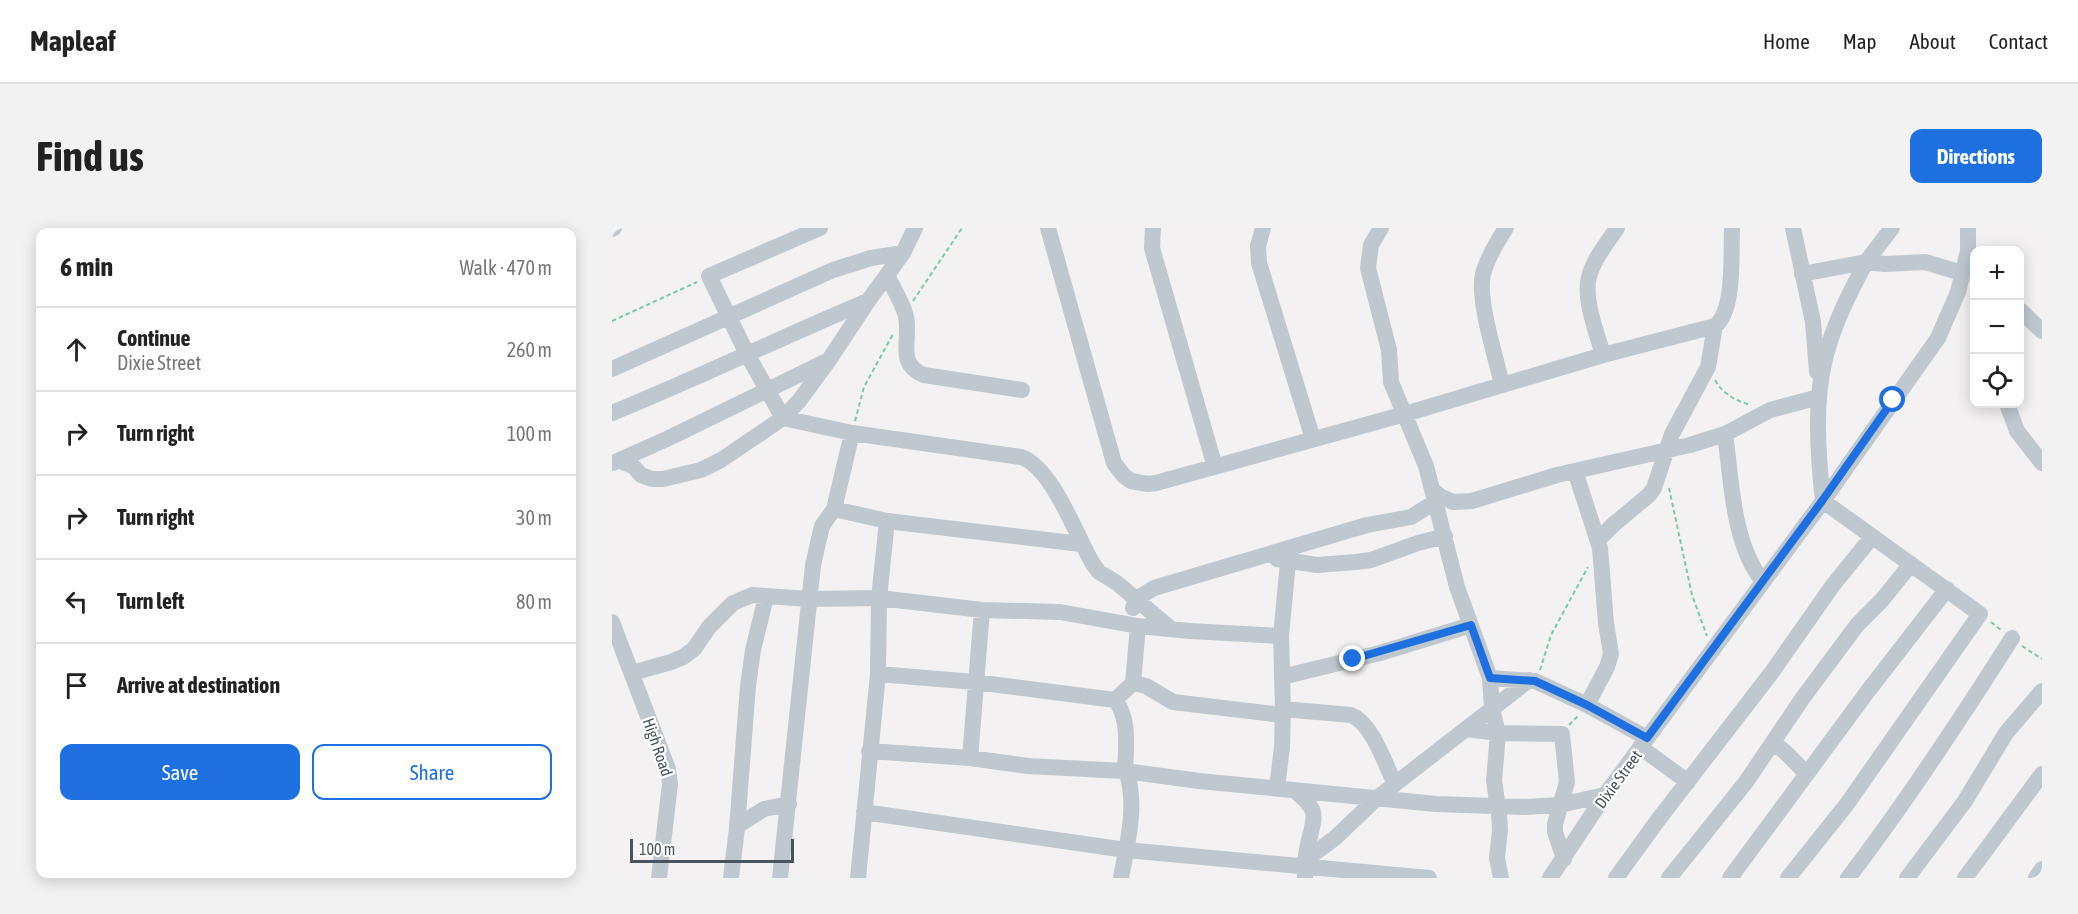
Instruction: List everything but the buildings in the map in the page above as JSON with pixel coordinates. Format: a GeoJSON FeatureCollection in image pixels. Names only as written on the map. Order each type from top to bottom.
{"type":"FeatureCollection","features":[{"type":"Feature","properties":{"kind":"street"},"geometry":{"type":"LineString","coordinates":[[820,228],[709,276],[747,354],[783,418],[852,433],[1030,460],[1052,485],[1081,544],[1099,572],[1170,628]]}},
{"type":"Feature","properties":{"kind":"street"},"geometry":{"type":"LineString","coordinates":[[616,462],[633,466],[641,475],[652,479],[663,479],[701,470],[721,460],[783,418],[799,401],[829,360],[903,253],[915,228]]}},
{"type":"Feature","properties":{"kind":"street"},"geometry":{"type":"LineString","coordinates":[[1048,228],[1118,470],[1131,481],[1148,484],[1215,468],[1603,355],[1715,326],[1722,320],[1725,313],[1729,290],[1732,228]]}},
{"type":"Feature","properties":{"kind":"street"},"geometry":{"type":"LineString","coordinates":[[1153,228],[1152,248],[1215,468]]}},
{"type":"Feature","properties":{"kind":"street"},"geometry":{"type":"LineString","coordinates":[[1263,228],[1258,246],[1259,263],[1313,439]]}},
{"type":"Feature","properties":{"kind":"street"},"geometry":{"type":"LineString","coordinates":[[1381,228],[1371,244],[1368,268],[1389,350],[1391,382],[1420,446],[1457,587],[1490,678],[1492,709],[1498,733],[1494,780],[1499,807],[1500,830],[1497,858],[1501,878]]}},
{"type":"Feature","properties":{"kind":"street"},"geometry":{"type":"LineString","coordinates":[[1502,385],[1486,314],[1482,284],[1485,268],[1506,228]]}},
{"type":"Feature","properties":{"kind":"street"},"geometry":{"type":"LineString","coordinates":[[1603,355],[1588,299],[1588,279],[1591,269],[1617,228]]}},
{"type":"Feature","properties":{"kind":"street"},"geometry":{"type":"LineString","coordinates":[[1788,878],[1847,804],[1980,614],[1822,501],[1819,468],[1819,392],[1813,322],[1793,228]]}},
{"type":"Feature","properties":{"kind":"street"},"geometry":{"type":"LineString","coordinates":[[1819,392],[1825,358],[1837,324],[1866,262],[1892,228]]}},
{"type":"Feature","properties":{"kind":"street","name":"Dixie Street"},"geometry":{"type":"LineString","coordinates":[[1968,228],[1970,246]]}},
{"type":"Feature","properties":{"kind":"street"},"geometry":{"type":"LineString","coordinates":[[612,369],[833,270],[871,258],[903,253]]}},
{"type":"Feature","properties":{"kind":"street","name":"Dixie Street"},"geometry":{"type":"LineString","coordinates":[[1550,878],[1605,795],[1763,582],[1938,338],[1970,257]]}},
{"type":"Feature","properties":{"kind":"street"},"geometry":{"type":"LineString","coordinates":[[1802,274],[1866,262],[1885,264],[1926,262],[1962,273]]}},
{"type":"Feature","properties":{"kind":"street"},"geometry":{"type":"LineString","coordinates":[[887,275],[905,314],[907,358],[916,372],[1022,390]]}},
{"type":"Feature","properties":{"kind":"street"},"geometry":{"type":"LineString","coordinates":[[612,413],[868,301]]}},
{"type":"Feature","properties":{"kind":"street"},"geometry":{"type":"LineString","coordinates":[[2024,315],[2042,331]]}},
{"type":"Feature","properties":{"kind":"street"},"geometry":{"type":"LineString","coordinates":[[1599,544],[1618,520],[1649,495],[1659,475],[1666,450],[1679,419],[1708,367],[1710,343],[1715,326]]}},
{"type":"Feature","properties":{"kind":"street"},"geometry":{"type":"LineString","coordinates":[[616,462],[829,360]]}},
{"type":"Feature","properties":{"kind":"street"},"geometry":{"type":"LineString","coordinates":[[1434,496],[1440,496],[1453,502],[1472,501],[1521,484],[1666,450],[1725,434],[1770,410],[1819,392]]}},
{"type":"Feature","properties":{"kind":"street"},"geometry":{"type":"LineString","coordinates":[[2008,408],[2017,431],[2042,463]]}},
{"type":"Feature","properties":{"kind":"street"},"geometry":{"type":"LineString","coordinates":[[780,878],[809,599],[818,535],[834,508],[852,433]]}},
{"type":"Feature","properties":{"kind":"street"},"geometry":{"type":"LineString","coordinates":[[1725,434],[1744,546],[1754,570],[1763,582]]}},
{"type":"Feature","properties":{"kind":"street"},"geometry":{"type":"LineString","coordinates":[[1575,471],[1599,544],[1611,654],[1587,705]]}},
{"type":"Feature","properties":{"kind":"street"},"geometry":{"type":"LineString","coordinates":[[1398,550],[1420,513],[1434,496]]}},
{"type":"Feature","properties":{"kind":"street"},"geometry":{"type":"LineString","coordinates":[[834,508],[887,520],[1081,544]]}},
{"type":"Feature","properties":{"kind":"street"},"geometry":{"type":"LineString","coordinates":[[1115,700],[1133,683],[1133,625],[1136,599],[1143,593],[1168,583],[1339,533],[1420,513]]}},
{"type":"Feature","properties":{"kind":"street"},"geometry":{"type":"LineString","coordinates":[[858,878],[878,674],[879,598],[887,520]]}},
{"type":"Feature","properties":{"kind":"street"},"geometry":{"type":"LineString","coordinates":[[1266,556],[1288,562],[1317,565],[1339,564],[1371,560],[1445,536]]}},
{"type":"Feature","properties":{"kind":"street"},"geometry":{"type":"LineString","coordinates":[[1616,878],[1772,672],[1827,592],[1872,537]]}},
{"type":"Feature","properties":{"kind":"street"},"geometry":{"type":"LineString","coordinates":[[1277,788],[1283,712],[1281,636],[1288,562]]}},
{"type":"Feature","properties":{"kind":"street"},"geometry":{"type":"LineString","coordinates":[[1669,878],[1746,782],[1802,699],[1857,625],[1882,600],[1911,564]]}},
{"type":"Feature","properties":{"kind":"street"},"geometry":{"type":"LineString","coordinates":[[1730,878],[1947,589]]}},
{"type":"Feature","properties":{"kind":"street"},"geometry":{"type":"LineString","coordinates":[[632,673],[683,657],[694,649],[709,627],[733,603],[745,597],[879,598],[982,610],[1060,612],[1133,625],[1281,636]]}},
{"type":"Feature","properties":{"kind":"street"},"geometry":{"type":"LineString","coordinates":[[731,878],[738,826],[748,686],[753,650],[766,597]]}},
{"type":"Feature","properties":{"kind":"street"},"geometry":{"type":"LineString","coordinates":[[970,758],[982,610]]}},
{"type":"Feature","properties":{"kind":"street","name":"High Road"},"geometry":{"type":"LineString","coordinates":[[612,622],[668,769],[670,784],[659,878]]}},
{"type":"Feature","properties":{"kind":"street"},"geometry":{"type":"LineString","coordinates":[[1282,677],[1380,653],[1471,625]]}},
{"type":"Feature","properties":{"kind":"street"},"geometry":{"type":"LineString","coordinates":[[1848,878],[1875,844],[1942,747],[2012,638]]}},
{"type":"Feature","properties":{"kind":"street"},"geometry":{"type":"LineString","coordinates":[[878,674],[975,682],[1115,700]]}},
{"type":"Feature","properties":{"kind":"street"},"geometry":{"type":"LineString","coordinates":[[1490,678],[1532,680],[1587,705],[1644,743],[1688,782]]}},
{"type":"Feature","properties":{"kind":"street"},"geometry":{"type":"LineString","coordinates":[[1286,878],[1303,867],[1377,798],[1532,680]]}},
{"type":"Feature","properties":{"kind":"street"},"geometry":{"type":"LineString","coordinates":[[1133,683],[1146,686],[1173,702],[1357,717],[1369,730],[1395,784]]}},
{"type":"Feature","properties":{"kind":"street"},"geometry":{"type":"LineString","coordinates":[[1908,878],[1965,801],[2007,733],[2042,691]]}},
{"type":"Feature","properties":{"kind":"street"},"geometry":{"type":"LineString","coordinates":[[1115,700],[1123,715],[1126,743],[1125,771],[1132,798],[1121,878]]}},
{"type":"Feature","properties":{"kind":"street"},"geometry":{"type":"LineString","coordinates":[[1466,729],[1498,733],[1562,734],[1567,782],[1555,824],[1555,832],[1564,859]]}},
{"type":"Feature","properties":{"kind":"street"},"geometry":{"type":"LineString","coordinates":[[1773,744],[1784,751],[1807,774]]}},
{"type":"Feature","properties":{"kind":"street"},"geometry":{"type":"LineString","coordinates":[[869,751],[970,758],[1028,766],[1125,771],[1436,804],[1499,807],[1560,805],[1605,795]]}},
{"type":"Feature","properties":{"kind":"street"},"geometry":{"type":"LineString","coordinates":[[1965,878],[2042,774]]}},
{"type":"Feature","properties":{"kind":"street"},"geometry":{"type":"LineString","coordinates":[[1294,790],[1309,804],[1315,821],[1303,867]]}},
{"type":"Feature","properties":{"kind":"street"},"geometry":{"type":"LineString","coordinates":[[738,826],[757,812],[789,804]]}},
{"type":"Feature","properties":{"kind":"street"},"geometry":{"type":"LineString","coordinates":[[864,812],[1126,850],[1429,878]]}},
{"type":"Feature","properties":{"kind":"street"},"geometry":{"type":"LineString","coordinates":[[2036,878],[2042,869]]}},
{"type":"Feature","properties":{"kind":"path"},"geometry":{"type":"LineString","coordinates":[[612,321],[709,276]]}},
{"type":"Feature","properties":{"kind":"path"},"geometry":{"type":"LineString","coordinates":[[1708,367],[1718,385],[1731,398],[1770,410]]}},
{"type":"Feature","properties":{"kind":"path"},"geometry":{"type":"LineString","coordinates":[[1668,484],[1692,595],[1712,650]]}},
{"type":"Feature","properties":{"kind":"path"},"geometry":{"type":"LineString","coordinates":[[1532,680],[1544,661],[1551,635],[1566,604],[1599,544]]}},
{"type":"Feature","properties":{"kind":"path"},"geometry":{"type":"LineString","coordinates":[[1980,614],[2029,653],[2042,659]]}},
{"type":"Feature","properties":{"kind":"path"},"geometry":{"type":"LineString","coordinates":[[1562,734],[1587,705]]}},
{"type":"Feature","properties":{"kind":"route"},"geometry":{"type":"LineString","coordinates":[[1353,659],[1471,625],[1490,678],[1535,681],[1587,705],[1647,738],[1822,501],[1893,400]]}}]}
